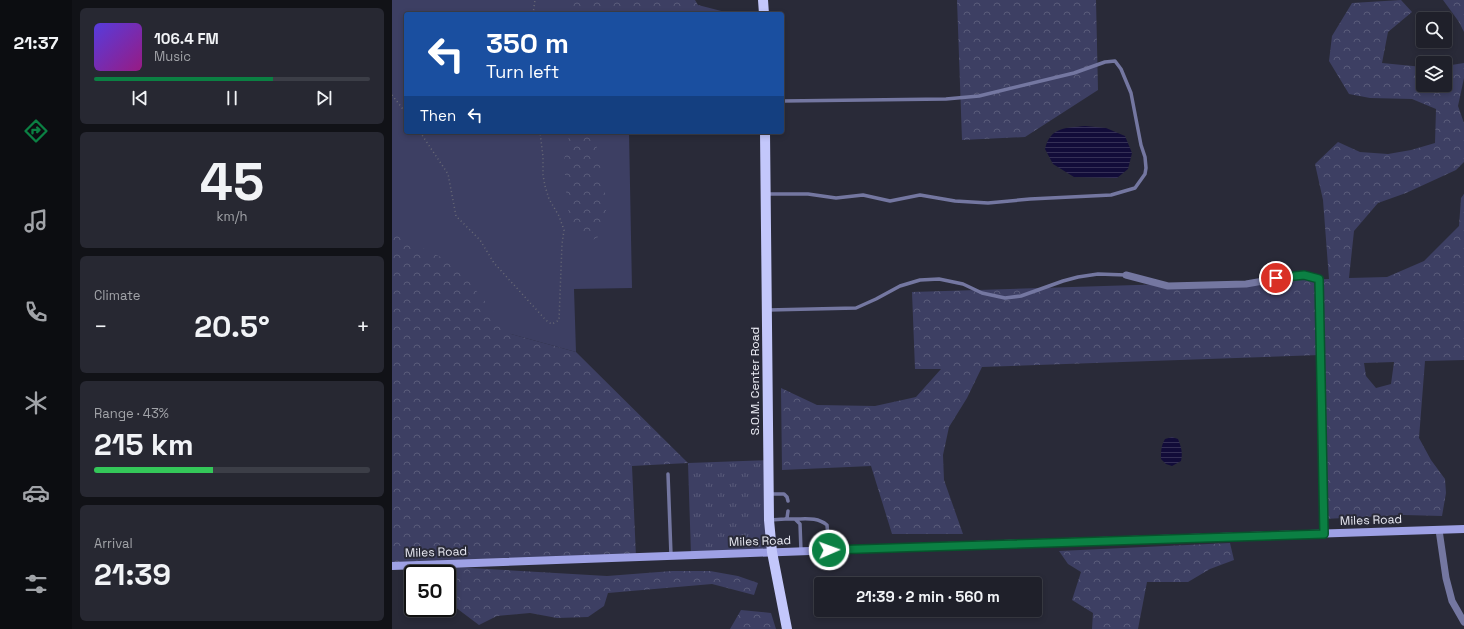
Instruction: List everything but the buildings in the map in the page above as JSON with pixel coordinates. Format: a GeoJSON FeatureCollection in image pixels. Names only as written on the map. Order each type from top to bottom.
{"type":"FeatureCollection","features":[{"type":"Feature","properties":{"kind":"main road"},"geometry":{"type":"LineString","coordinates":[[763,0],[764,12]]}},
{"type":"Feature","properties":{"kind":"main road","name":"S.O.M. Center Road"},"geometry":{"type":"LineString","coordinates":[[766,134],[769,520],[772,552],[787,629]]}},
{"type":"Feature","properties":{"kind":"main road","name":"Miles Road"},"geometry":{"type":"LineString","coordinates":[[392,566],[1464,529]]}},
{"type":"Feature","properties":{"kind":"street"},"geometry":{"type":"LineString","coordinates":[[1126,275],[1168,286],[1246,284],[1304,275],[1319,279],[1324,534]]}},
{"type":"Feature","properties":{"kind":"street"},"geometry":{"type":"LineString","coordinates":[[1439,530],[1446,578],[1452,601],[1464,622]]}},
{"type":"Feature","properties":{"kind":"lane"},"geometry":{"type":"LineString","coordinates":[[766,194],[808,194],[836,198],[863,195],[890,201],[920,195],[955,201],[988,203],[1030,199],[1111,196],[1135,188],[1142,179],[1146,168],[1131,93],[1121,69],[1115,62],[1105,62],[1074,73],[979,96],[946,99],[905,98],[784,101]]}},
{"type":"Feature","properties":{"kind":"lane"},"geometry":{"type":"LineString","coordinates":[[768,310],[856,308],[900,286],[920,280],[939,279],[963,284],[982,293],[1005,298],[1021,296],[1078,277],[1098,274],[1126,275]]}},
{"type":"Feature","properties":{"kind":"lane"},"geometry":{"type":"LineString","coordinates":[[668,474],[671,556]]}},
{"type":"Feature","properties":{"kind":"lane"},"geometry":{"type":"LineString","coordinates":[[768,494],[784,494],[788,501]]}},
{"type":"Feature","properties":{"kind":"lane"},"geometry":{"type":"LineString","coordinates":[[785,520],[787,518],[788,511]]}},
{"type":"Feature","properties":{"kind":"lane"},"geometry":{"type":"LineString","coordinates":[[795,519],[800,524],[801,551]]}},
{"type":"Feature","properties":{"kind":"lane"},"geometry":{"type":"LineString","coordinates":[[769,520],[820,520],[826,525],[829,550]]}},
{"type":"Feature","properties":{"kind":"path"},"geometry":{"type":"LineString","coordinates":[[533,12],[535,0]]}},
{"type":"Feature","properties":{"kind":"path"},"geometry":{"type":"LineString","coordinates":[[392,95],[404,110]]}},
{"type":"Feature","properties":{"kind":"path"},"geometry":{"type":"LineString","coordinates":[[421,134],[448,174],[456,216],[480,240],[494,262],[544,318],[552,324],[559,320],[564,230],[559,216],[548,199],[544,180],[540,134]]}},
{"type":"Feature","properties":{"kind":"green space"},"geometry":{"type":"Polygon","coordinates":[[[392,0],[627,0],[627,12],[404,12],[404,134],[629,134],[632,288],[574,289],[576,352],[392,301],[392,0]]]}},
{"type":"Feature","properties":{"kind":"green space"},"geometry":{"type":"Polygon","coordinates":[[[572,0],[695,0],[698,5],[725,12],[570,12],[572,0]]]}},
{"type":"Feature","properties":{"kind":"green space"},"geometry":{"type":"Polygon","coordinates":[[[957,0],[1096,0],[1098,90],[1025,137],[962,140],[957,0]]]}},
{"type":"Feature","properties":{"kind":"green space"},"geometry":{"type":"Polygon","coordinates":[[[1401,0],[1412,12],[1388,32],[1382,63],[1416,66],[1416,92],[1452,92],[1452,65],[1464,63],[1464,78],[1458,106],[1464,123],[1464,162],[1456,170],[1406,193],[1378,203],[1354,231],[1349,278],[1387,277],[1424,261],[1459,226],[1461,198],[1464,194],[1464,360],[1425,361],[1419,438],[1431,460],[1445,479],[1446,493],[1442,516],[1404,515],[1324,519],[1320,355],[982,367],[967,398],[949,427],[943,455],[944,480],[963,534],[892,534],[871,466],[782,470],[781,388],[817,405],[875,406],[916,397],[941,369],[915,369],[912,292],[1329,279],[1323,200],[1315,164],[1338,142],[1360,152],[1388,154],[1411,150],[1435,143],[1436,109],[1412,99],[1370,98],[1349,94],[1329,61],[1332,36],[1352,3],[1401,0]],[[1394,362],[1364,363],[1366,376],[1376,388],[1391,384],[1394,362]]]}},
{"type":"Feature","properties":{"kind":"green space"},"geometry":{"type":"Polygon","coordinates":[[[1443,0],[1464,0],[1464,32],[1459,22],[1443,0]]]}},
{"type":"Feature","properties":{"kind":"green space"},"geometry":{"type":"Polygon","coordinates":[[[570,134],[594,134],[607,204],[602,235],[587,243],[569,216],[564,160],[570,134]]]}},
{"type":"Feature","properties":{"kind":"green space"},"geometry":{"type":"Polygon","coordinates":[[[392,233],[455,264],[511,334],[576,352],[688,463],[632,466],[636,557],[392,566],[392,233]]]}},
{"type":"Feature","properties":{"kind":"green space"},"geometry":{"type":"Polygon","coordinates":[[[768,460],[772,552],[691,555],[688,463],[768,460]]]}},
{"type":"Feature","properties":{"kind":"green space"},"geometry":{"type":"Polygon","coordinates":[[[1230,543],[1234,560],[1210,569],[1188,582],[1147,582],[1138,629],[1092,629],[1093,613],[1072,600],[1081,572],[1068,564],[1059,551],[1230,543]]]}},
{"type":"Feature","properties":{"kind":"green space"},"geometry":{"type":"Polygon","coordinates":[[[456,567],[607,576],[672,571],[710,571],[738,576],[758,583],[754,595],[712,584],[608,593],[604,606],[588,617],[557,618],[530,613],[497,616],[479,625],[456,608],[456,567]]]}},
{"type":"Feature","properties":{"kind":"green space"},"geometry":{"type":"Polygon","coordinates":[[[741,610],[771,613],[776,629],[730,629],[741,610]]]}},
{"type":"Feature","properties":{"kind":"shaded area"},"geometry":{"type":"Polygon","coordinates":[[[1085,126],[1106,128],[1125,136],[1132,153],[1128,169],[1117,178],[1074,177],[1053,164],[1045,149],[1051,136],[1065,128],[1085,126]]]}},
{"type":"Feature","properties":{"kind":"shaded area"},"geometry":{"type":"Polygon","coordinates":[[[1172,437],[1178,439],[1182,455],[1181,461],[1172,466],[1166,464],[1161,459],[1165,439],[1172,437]]]}},
{"type":"Feature","properties":{"kind":"route"},"geometry":{"type":"LineString","coordinates":[[829,550],[1324,534],[1319,279],[1304,275],[1276,278]]}}]}
